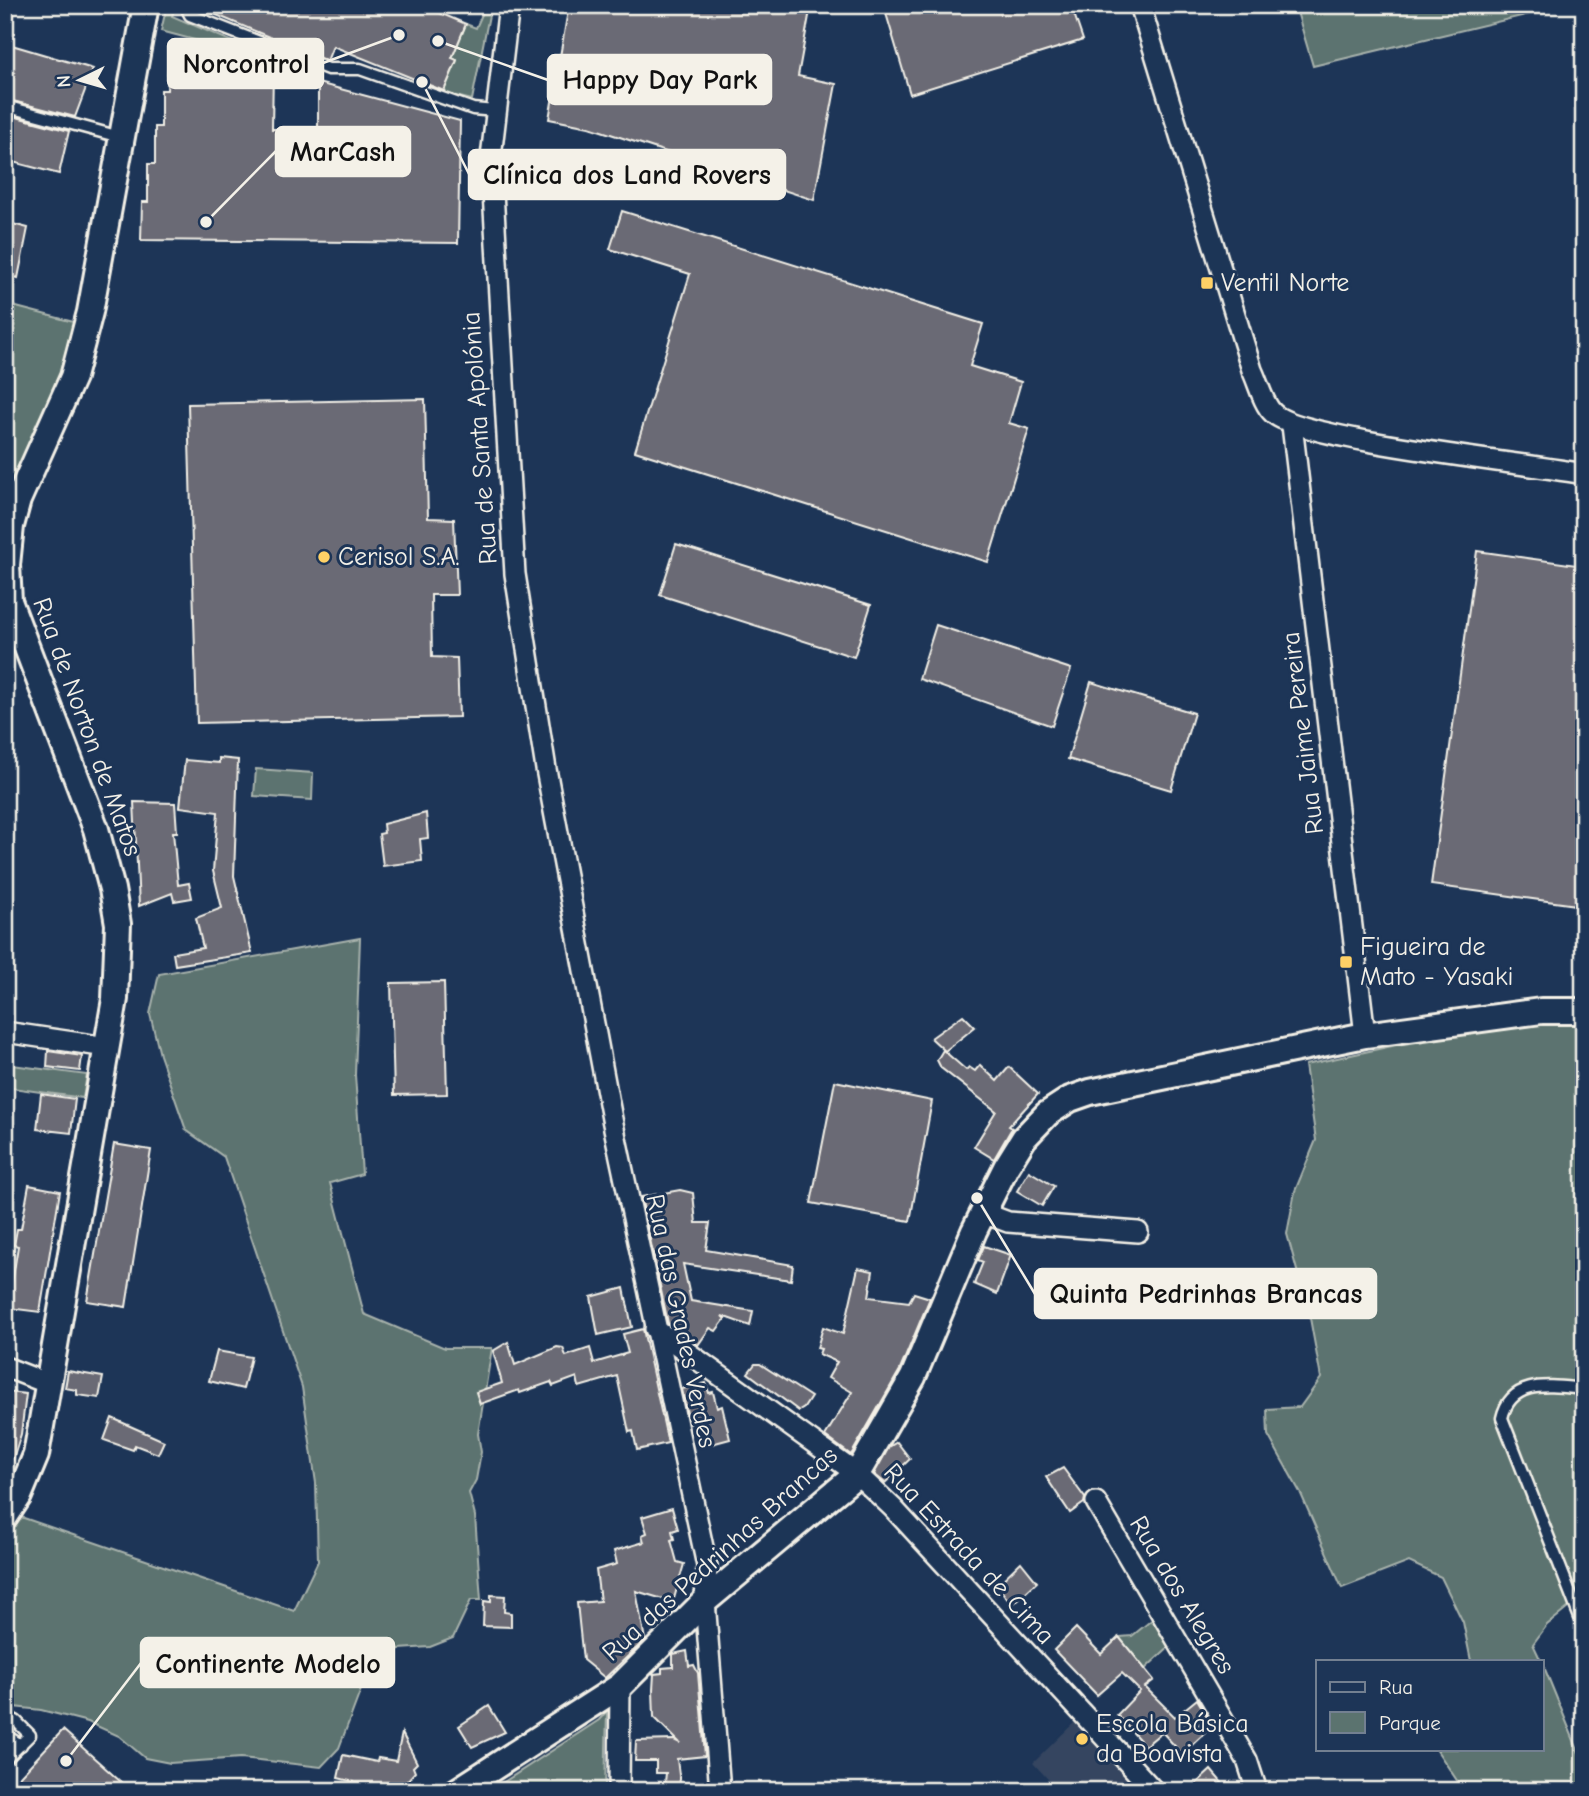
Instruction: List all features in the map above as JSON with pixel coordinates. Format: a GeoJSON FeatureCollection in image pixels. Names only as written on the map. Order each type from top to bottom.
{"type":"FeatureCollection","features":[{"type":"Feature","properties":{"kind":"street","name":"Rua de Norton de Matos"},"geometry":{"type":"LineString","coordinates":[[5,1517],[19,1496],[36,1455],[107,1047],[117,963],[118,924],[96,829],[9,601],[7,565],[18,500],[74,377],[90,312],[146,5]]}},
{"type":"Feature","properties":{"kind":"street","name":"Rua de Santa Apolónia"},"geometry":{"type":"LineString","coordinates":[[509,5],[491,157],[515,574],[564,865]]}},
{"type":"Feature","properties":{"kind":"street"},"geometry":{"type":"LineString","coordinates":[[1140,5],[1252,370],[1272,413],[1292,425],[1403,447],[1584,474]]}},
{"type":"Feature","properties":{"kind":"street","name":"Rua Jaime Pereira"},"geometry":{"type":"LineString","coordinates":[[1292,425],[1365,1035]]}},
{"type":"Feature","properties":{"kind":"street","name":"Rua das Grades Verdes"},"geometry":{"type":"LineString","coordinates":[[564,865],[655,1329],[707,1566],[705,1601],[720,1791]]}},
{"type":"Feature","properties":{"kind":"street","name":"Rua das Pedrinhas Brancas"},"geometry":{"type":"LineString","coordinates":[[457,1791],[620,1686],[705,1601],[857,1474],[913,1377],[984,1213],[1024,1138],[1047,1114],[1070,1099],[1116,1086],[1201,1071],[1365,1035],[1541,1011],[1584,1011]]}},
{"type":"Feature","properties":{"kind":"street"},"geometry":{"type":"LineString","coordinates":[[5,1032],[107,1047]]}},
{"type":"Feature","properties":{"kind":"street"},"geometry":{"type":"LineString","coordinates":[[984,1213],[1008,1222],[1138,1232]]}},
{"type":"Feature","properties":{"kind":"street","name":"Rua Estrada de Cima"},"geometry":{"type":"LineString","coordinates":[[655,1329],[857,1474],[893,1508],[1154,1791]]}},
{"type":"Feature","properties":{"kind":"street"},"geometry":{"type":"LineString","coordinates":[[5,1367],[49,1384]]}},
{"type":"Feature","properties":{"kind":"street","name":"Rua dos Alegres"},"geometry":{"type":"LineString","coordinates":[[1096,1502],[1229,1727],[1247,1760],[1257,1791]]}},
{"type":"Feature","properties":{"kind":"street"},"geometry":{"type":"LineString","coordinates":[[619,1791],[620,1686]]}},
{"type":"Feature","properties":{"kind":"lane"},"geometry":{"type":"LineString","coordinates":[[185,5],[190,15],[328,69],[360,69],[473,109],[495,111]]}},
{"type":"Feature","properties":{"kind":"lane"},"geometry":{"type":"LineString","coordinates":[[5,106],[120,138]]}},
{"type":"Feature","properties":{"kind":"lane"},"geometry":{"type":"LineString","coordinates":[[1584,1389],[1545,1386],[1523,1390],[1511,1395],[1505,1402],[1502,1418],[1584,1628]]}},
{"type":"Feature","properties":{"kind":"lane"},"geometry":{"type":"LineString","coordinates":[[5,1716],[16,1721],[30,1735],[5,1760]]}},
{"type":"Feature","properties":{"kind":"lane"},"geometry":{"type":"LineString","coordinates":[[5,1735],[20,1745]]}},
{"type":"Feature","properties":{"kind":"shaded area","name":"Escola Básica da Boavista"},"geometry":{"type":"Polygon","coordinates":[[[1083,1714],[1154,1791],[1059,1791],[1033,1763],[1083,1714]]]}},
{"type":"Feature","properties":{"kind":"green space"},"geometry":{"type":"Polygon","coordinates":[[[167,5],[176,5],[172,16],[285,64],[161,31],[167,5]]]}},
{"type":"Feature","properties":{"kind":"green space"},"geometry":{"type":"Polygon","coordinates":[[[486,5],[490,10],[472,100],[443,93],[457,61],[452,58],[466,24],[476,28],[486,5]]]}},
{"type":"Feature","properties":{"kind":"green space"},"geometry":{"type":"Polygon","coordinates":[[[1295,5],[1567,5],[1313,66],[1295,5]]]}},
{"type":"Feature","properties":{"kind":"green space"},"geometry":{"type":"Polygon","coordinates":[[[5,304],[81,324],[10,555],[34,641],[5,639],[5,304]]]}},
{"type":"Feature","properties":{"kind":"green space"},"geometry":{"type":"Polygon","coordinates":[[[256,769],[313,773],[312,800],[254,796],[256,769]]]}},
{"type":"Feature","properties":{"kind":"green space"},"geometry":{"type":"Polygon","coordinates":[[[360,938],[355,1075],[362,1174],[330,1183],[364,1314],[445,1348],[492,1348],[478,1434],[481,1452],[476,1480],[469,1493],[475,1516],[481,1600],[471,1600],[453,1638],[430,1647],[399,1649],[366,1676],[339,1748],[321,1767],[241,1758],[170,1763],[145,1758],[119,1736],[88,1722],[41,1710],[5,1706],[5,1535],[18,1516],[294,1611],[318,1561],[316,1483],[302,1387],[224,1157],[186,1130],[160,1055],[150,1014],[159,974],[360,938]]]}},
{"type":"Feature","properties":{"kind":"green space"},"geometry":{"type":"Polygon","coordinates":[[[1584,1011],[1584,1610],[1579,1599],[1547,1625],[1533,1644],[1541,1660],[1471,1660],[1463,1622],[1441,1577],[1409,1562],[1342,1588],[1301,1494],[1268,1435],[1267,1409],[1300,1407],[1321,1378],[1310,1318],[1287,1234],[1295,1191],[1316,1140],[1305,1065],[1479,1027],[1584,1011]]]}},
{"type":"Feature","properties":{"kind":"green space"},"geometry":{"type":"Polygon","coordinates":[[[5,1064],[87,1075],[83,1098],[5,1087],[5,1064]]]}},
{"type":"Feature","properties":{"kind":"green space"},"geometry":{"type":"Polygon","coordinates":[[[1159,1614],[1175,1641],[1145,1669],[1119,1637],[1132,1636],[1159,1614]]]}},
{"type":"Feature","properties":{"kind":"green space"},"geometry":{"type":"Polygon","coordinates":[[[1544,1667],[1584,1765],[1584,1791],[1464,1791],[1437,1750],[1544,1750],[1544,1667]]]}},
{"type":"Feature","properties":{"kind":"green space"},"geometry":{"type":"Polygon","coordinates":[[[607,1711],[605,1791],[490,1791],[599,1720],[607,1711]]]}},
{"type":"Feature","properties":{"kind":"building"},"geometry":{"type":"Polygon","coordinates":[[[421,5],[466,24],[452,58],[457,60],[444,91],[333,46],[327,61],[195,6],[421,5]]]}},
{"type":"Feature","properties":{"kind":"building"},"geometry":{"type":"Polygon","coordinates":[[[569,5],[811,5],[798,76],[836,84],[814,200],[589,127],[549,119],[569,5]]]}},
{"type":"Feature","properties":{"kind":"building"},"geometry":{"type":"Polygon","coordinates":[[[900,5],[1071,5],[1083,40],[910,94],[885,10],[900,5]]]}},
{"type":"Feature","properties":{"kind":"building"},"geometry":{"type":"Polygon","coordinates":[[[5,43],[93,69],[75,117],[5,99],[5,43]]]}},
{"type":"Feature","properties":{"kind":"building"},"geometry":{"type":"Polygon","coordinates":[[[169,43],[273,71],[272,129],[318,129],[318,83],[460,121],[458,243],[141,240],[142,202],[148,202],[148,164],[155,164],[155,127],[161,127],[161,90],[167,90],[169,43]]]}},
{"type":"Feature","properties":{"kind":"building"},"geometry":{"type":"Polygon","coordinates":[[[5,114],[69,131],[59,174],[5,160],[5,114]]]}},
{"type":"Feature","properties":{"kind":"building"},"geometry":{"type":"Polygon","coordinates":[[[622,211],[983,324],[970,366],[1021,382],[1009,423],[1029,429],[988,562],[635,451],[690,274],[610,249],[622,211]]]}},
{"type":"Feature","properties":{"kind":"building"},"geometry":{"type":"Polygon","coordinates":[[[5,222],[28,228],[18,278],[5,275],[5,222]]]}},
{"type":"Feature","properties":{"kind":"building","name":"Cerisol S.A."},"geometry":{"type":"Polygon","coordinates":[[[425,399],[428,518],[454,519],[457,595],[431,595],[432,657],[457,658],[459,717],[197,723],[188,404],[425,399]]]}},
{"type":"Feature","properties":{"kind":"building"},"geometry":{"type":"Polygon","coordinates":[[[676,544],[871,605],[854,657],[660,595],[676,544]]]}},
{"type":"Feature","properties":{"kind":"building"},"geometry":{"type":"Polygon","coordinates":[[[1477,551],[1584,566],[1584,906],[1431,885],[1477,551]]]}},
{"type":"Feature","properties":{"kind":"building"},"geometry":{"type":"Polygon","coordinates":[[[936,625],[1071,669],[1052,726],[919,679],[936,625]]]}},
{"type":"Feature","properties":{"kind":"building"},"geometry":{"type":"Polygon","coordinates":[[[1091,682],[1194,713],[1171,790],[1068,759],[1091,682]]]}},
{"type":"Feature","properties":{"kind":"building"},"geometry":{"type":"Polygon","coordinates":[[[219,758],[238,760],[234,876],[252,953],[175,965],[173,953],[203,948],[196,918],[222,908],[213,871],[218,812],[180,807],[185,760],[219,763],[219,758]]]}},
{"type":"Feature","properties":{"kind":"building"},"geometry":{"type":"Polygon","coordinates":[[[134,802],[175,803],[177,832],[173,832],[178,885],[189,883],[192,898],[174,901],[172,893],[139,906],[134,802]]]}},
{"type":"Feature","properties":{"kind":"building"},"geometry":{"type":"Polygon","coordinates":[[[426,813],[428,838],[420,839],[422,861],[383,866],[379,834],[384,833],[383,824],[426,813]]]}},
{"type":"Feature","properties":{"kind":"building"},"geometry":{"type":"Polygon","coordinates":[[[444,982],[447,1094],[394,1095],[391,983],[444,982]]]}},
{"type":"Feature","properties":{"kind":"building"},"geometry":{"type":"Polygon","coordinates":[[[963,1015],[975,1027],[945,1051],[931,1038],[963,1015]]]}},
{"type":"Feature","properties":{"kind":"building"},"geometry":{"type":"Polygon","coordinates":[[[943,1050],[966,1070],[969,1067],[975,1071],[980,1065],[997,1081],[1009,1067],[1038,1094],[1009,1126],[1012,1128],[994,1159],[974,1147],[996,1111],[941,1068],[937,1060],[943,1050]]]}},
{"type":"Feature","properties":{"kind":"building"},"geometry":{"type":"Polygon","coordinates":[[[48,1051],[82,1056],[80,1071],[47,1067],[48,1051]]]}},
{"type":"Feature","properties":{"kind":"building"},"geometry":{"type":"Polygon","coordinates":[[[835,1081],[932,1101],[910,1221],[811,1203],[835,1081]]]}},
{"type":"Feature","properties":{"kind":"building"},"geometry":{"type":"Polygon","coordinates":[[[41,1094],[75,1099],[71,1133],[37,1129],[41,1094]]]}},
{"type":"Feature","properties":{"kind":"building"},"geometry":{"type":"Polygon","coordinates":[[[114,1144],[151,1150],[126,1307],[87,1301],[114,1144]]]}},
{"type":"Feature","properties":{"kind":"building"},"geometry":{"type":"Polygon","coordinates":[[[1029,1171],[1054,1186],[1042,1206],[1017,1191],[1029,1171]]]}},
{"type":"Feature","properties":{"kind":"building"},"geometry":{"type":"Polygon","coordinates":[[[29,1185],[60,1191],[40,1312],[8,1308],[18,1246],[14,1245],[17,1229],[21,1229],[29,1185]]]}},
{"type":"Feature","properties":{"kind":"building"},"geometry":{"type":"Polygon","coordinates":[[[680,1190],[693,1193],[696,1223],[710,1223],[706,1250],[793,1265],[791,1280],[683,1264],[691,1301],[753,1311],[750,1326],[722,1316],[725,1319],[716,1331],[710,1328],[698,1345],[668,1323],[641,1197],[680,1190]]]}},
{"type":"Feature","properties":{"kind":"building"},"geometry":{"type":"Polygon","coordinates":[[[984,1246],[1011,1255],[997,1294],[974,1284],[983,1262],[978,1260],[984,1246]]]}},
{"type":"Feature","properties":{"kind":"building"},"geometry":{"type":"Polygon","coordinates":[[[858,1268],[873,1271],[869,1297],[909,1302],[914,1293],[930,1298],[900,1370],[851,1455],[825,1436],[852,1392],[828,1378],[837,1362],[819,1354],[821,1349],[817,1348],[823,1327],[843,1334],[858,1268]]]}},
{"type":"Feature","properties":{"kind":"building"},"geometry":{"type":"Polygon","coordinates":[[[624,1288],[632,1327],[598,1335],[591,1297],[624,1288]]]}},
{"type":"Feature","properties":{"kind":"building"},"geometry":{"type":"Polygon","coordinates":[[[643,1329],[668,1443],[637,1450],[633,1431],[629,1432],[617,1376],[579,1387],[577,1377],[553,1386],[551,1382],[480,1404],[476,1392],[502,1383],[493,1351],[508,1342],[515,1365],[557,1347],[563,1348],[566,1356],[590,1348],[594,1363],[628,1353],[623,1334],[643,1329]]]}},
{"type":"Feature","properties":{"kind":"building"},"geometry":{"type":"Polygon","coordinates":[[[217,1351],[251,1357],[243,1389],[209,1381],[217,1351]]]}},
{"type":"Feature","properties":{"kind":"building"},"geometry":{"type":"Polygon","coordinates":[[[755,1364],[760,1364],[811,1397],[804,1408],[799,1411],[748,1373],[755,1364]]]}},
{"type":"Feature","properties":{"kind":"building"},"geometry":{"type":"Polygon","coordinates":[[[68,1371],[103,1377],[99,1398],[77,1395],[77,1390],[65,1388],[68,1371]]]}},
{"type":"Feature","properties":{"kind":"building"},"geometry":{"type":"Polygon","coordinates":[[[706,1383],[709,1393],[713,1392],[717,1408],[722,1406],[730,1439],[704,1446],[698,1421],[689,1424],[682,1389],[706,1383]]]}},
{"type":"Feature","properties":{"kind":"building"},"geometry":{"type":"Polygon","coordinates":[[[7,1392],[26,1394],[21,1434],[8,1475],[5,1475],[7,1392]]]}},
{"type":"Feature","properties":{"kind":"building"},"geometry":{"type":"Polygon","coordinates":[[[112,1418],[164,1441],[158,1454],[135,1445],[133,1450],[104,1440],[112,1418]]]}},
{"type":"Feature","properties":{"kind":"building"},"geometry":{"type":"Polygon","coordinates":[[[897,1442],[910,1459],[885,1483],[874,1474],[889,1447],[897,1442]]]}},
{"type":"Feature","properties":{"kind":"building"},"geometry":{"type":"Polygon","coordinates":[[[1063,1468],[1085,1498],[1084,1503],[1070,1513],[1046,1477],[1063,1468]]]}},
{"type":"Feature","properties":{"kind":"building"},"geometry":{"type":"Polygon","coordinates":[[[672,1508],[678,1529],[672,1531],[674,1539],[671,1540],[677,1562],[684,1564],[673,1602],[636,1591],[645,1640],[605,1678],[583,1660],[577,1603],[600,1601],[596,1570],[617,1564],[614,1551],[644,1542],[642,1535],[647,1533],[642,1517],[672,1508]]]}},
{"type":"Feature","properties":{"kind":"building"},"geometry":{"type":"Polygon","coordinates":[[[1021,1562],[1037,1582],[1012,1605],[997,1585],[1021,1562]]]}},
{"type":"Feature","properties":{"kind":"building"},"geometry":{"type":"Polygon","coordinates":[[[491,1595],[505,1596],[504,1612],[511,1613],[511,1627],[483,1626],[484,1601],[491,1602],[491,1595]]]}},
{"type":"Feature","properties":{"kind":"building"},"geometry":{"type":"Polygon","coordinates":[[[1076,1628],[1101,1654],[1119,1637],[1154,1680],[1145,1687],[1175,1717],[1197,1699],[1207,1716],[1199,1725],[1206,1732],[1182,1754],[1162,1732],[1145,1746],[1117,1715],[1140,1691],[1122,1673],[1097,1695],[1054,1650],[1076,1628]]]}},
{"type":"Feature","properties":{"kind":"building"},"geometry":{"type":"Polygon","coordinates":[[[687,1651],[689,1666],[694,1665],[698,1673],[705,1756],[677,1759],[681,1791],[664,1791],[666,1773],[656,1773],[656,1761],[635,1761],[636,1741],[674,1740],[680,1743],[654,1717],[654,1674],[662,1673],[662,1668],[673,1667],[673,1654],[687,1651]]]}},
{"type":"Feature","properties":{"kind":"building"},"geometry":{"type":"Polygon","coordinates":[[[489,1706],[505,1732],[472,1747],[459,1726],[489,1706]]]}},
{"type":"Feature","properties":{"kind":"building"},"geometry":{"type":"Polygon","coordinates":[[[63,1730],[131,1791],[6,1791],[63,1730]]]}},
{"type":"Feature","properties":{"kind":"building"},"geometry":{"type":"Polygon","coordinates":[[[402,1733],[417,1763],[413,1767],[415,1772],[398,1791],[360,1791],[361,1788],[353,1787],[354,1782],[338,1778],[343,1755],[377,1762],[378,1758],[396,1761],[402,1733]]]}},
{"type":"Feature","properties":{"kind":"building"},"geometry":{"type":"Polygon","coordinates":[[[1211,1770],[1229,1791],[1188,1791],[1211,1770]]]}},
{"type":"Feature","properties":{"kind":"place","name":"Norcontrol"},"geometry":{"type":"Point","coordinates":[399,35]}},
{"type":"Feature","properties":{"kind":"place","name":"Happy Day Park"},"geometry":{"type":"Point","coordinates":[438,41]}},
{"type":"Feature","properties":{"kind":"place","name":"Clínica dos Land Rovers"},"geometry":{"type":"Point","coordinates":[422,82]}},
{"type":"Feature","properties":{"kind":"place","name":"MarCash"},"geometry":{"type":"Point","coordinates":[206,222]}},
{"type":"Feature","properties":{"kind":"place","name":"Ventil Norte"},"geometry":{"type":"Point","coordinates":[1207,283]}},
{"type":"Feature","properties":{"kind":"place","name":"Cerisol S.A."},"geometry":{"type":"Point","coordinates":[324,557]}},
{"type":"Feature","properties":{"kind":"place","name":"Figueira de Mato - Yasaki"},"geometry":{"type":"Point","coordinates":[1346,962]}},
{"type":"Feature","properties":{"kind":"place","name":"Quinta Pedrinhas Brancas"},"geometry":{"type":"Point","coordinates":[977,1198]}},
{"type":"Feature","properties":{"kind":"place","name":"Escola Básica da Boavista"},"geometry":{"type":"Point","coordinates":[1082,1739]}},
{"type":"Feature","properties":{"kind":"place","name":"Continente Modelo"},"geometry":{"type":"Point","coordinates":[66,1761]}}]}
